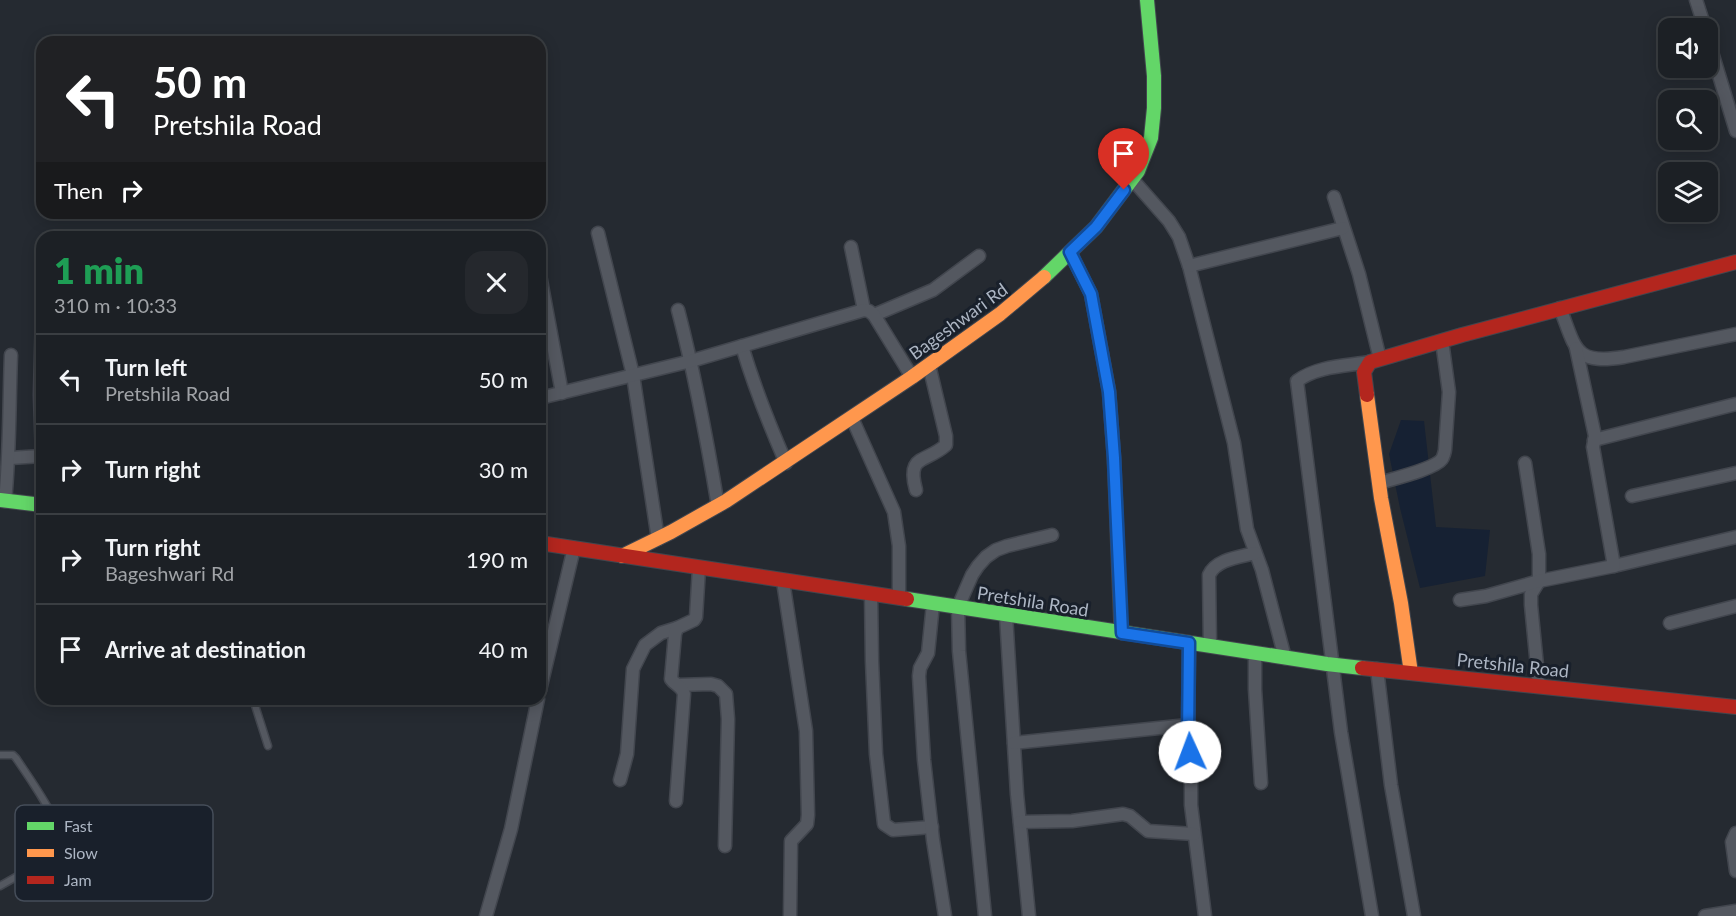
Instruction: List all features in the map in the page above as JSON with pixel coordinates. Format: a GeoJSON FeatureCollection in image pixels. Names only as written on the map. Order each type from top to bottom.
{"type":"FeatureCollection","features":[{"type":"Feature","properties":{"kind":"street","name":"Bageshwari Rd"},"geometry":{"type":"LineString","coordinates":[[622,556],[717,506],[786,463],[912,377],[1000,314],[1037,284],[1096,227],[1138,171],[1151,138],[1154,76],[1147,0]]}},
{"type":"Feature","properties":{"kind":"street"},"geometry":{"type":"LineString","coordinates":[[1696,0],[1702,18]]}},
{"type":"Feature","properties":{"kind":"street"},"geometry":{"type":"LineString","coordinates":[[1718,72],[1736,131]]}},
{"type":"Feature","properties":{"kind":"street"},"geometry":{"type":"LineString","coordinates":[[1132,179],[1169,221],[1179,237],[1189,266],[1234,443],[1247,529],[1256,553],[1285,658]]}},
{"type":"Feature","properties":{"kind":"street"},"geometry":{"type":"LineString","coordinates":[[1334,197],[1359,274],[1375,361]]}},
{"type":"Feature","properties":{"kind":"street"},"geometry":{"type":"LineString","coordinates":[[1189,266],[1343,228]]}},
{"type":"Feature","properties":{"kind":"street"},"geometry":{"type":"LineString","coordinates":[[598,233],[633,375],[658,539]]}},
{"type":"Feature","properties":{"kind":"street"},"geometry":{"type":"LineString","coordinates":[[852,247],[869,313],[912,377]]}},
{"type":"Feature","properties":{"kind":"street"},"geometry":{"type":"LineString","coordinates":[[1070,252],[1091,294],[1109,392],[1122,633]]}},
{"type":"Feature","properties":{"kind":"street"},"geometry":{"type":"LineString","coordinates":[[546,397],[692,361],[869,313],[933,291],[979,256]]}},
{"type":"Feature","properties":{"kind":"street"},"geometry":{"type":"LineString","coordinates":[[1372,916],[1341,732],[1297,381],[1306,374],[1324,369],[1375,361],[1442,340],[1736,262]]}},
{"type":"Feature","properties":{"kind":"street"},"geometry":{"type":"LineString","coordinates":[[546,307],[562,393]]}},
{"type":"Feature","properties":{"kind":"street"},"geometry":{"type":"LineString","coordinates":[[1560,308],[1576,348],[1595,436],[1593,447],[1614,566]]}},
{"type":"Feature","properties":{"kind":"street"},"geometry":{"type":"LineString","coordinates":[[678,310],[692,361],[717,506]]}},
{"type":"Feature","properties":{"kind":"street"},"geometry":{"type":"LineString","coordinates":[[1576,348],[1596,360],[1606,360],[1736,334]]}},
{"type":"Feature","properties":{"kind":"street"},"geometry":{"type":"LineString","coordinates":[[1379,483],[1413,473],[1443,459],[1449,393],[1442,340]]}},
{"type":"Feature","properties":{"kind":"street"},"geometry":{"type":"LineString","coordinates":[[742,346],[768,422],[786,463]]}},
{"type":"Feature","properties":{"kind":"street"},"geometry":{"type":"LineString","coordinates":[[11,355],[9,458],[3,501],[36,504]]}},
{"type":"Feature","properties":{"kind":"street"},"geometry":{"type":"LineString","coordinates":[[1375,361],[1366,367],[1364,372],[1379,483],[1412,673]]}},
{"type":"Feature","properties":{"kind":"street"},"geometry":{"type":"LineString","coordinates":[[916,490],[913,468],[918,462],[946,445],[946,436],[929,365]]}},
{"type":"Feature","properties":{"kind":"street"},"geometry":{"type":"LineString","coordinates":[[1594,440],[1736,404]]}},
{"type":"Feature","properties":{"kind":"street"},"geometry":{"type":"LineString","coordinates":[[852,417],[894,512],[899,546],[899,598]]}},
{"type":"Feature","properties":{"kind":"street"},"geometry":{"type":"LineString","coordinates":[[9,458],[36,456]]}},
{"type":"Feature","properties":{"kind":"street"},"geometry":{"type":"LineString","coordinates":[[1525,463],[1539,554],[1539,581],[1531,594],[1539,686]]}},
{"type":"Feature","properties":{"kind":"street"},"geometry":{"type":"LineString","coordinates":[[1632,496],[1736,473]]}},
{"type":"Feature","properties":{"kind":"street"},"geometry":{"type":"LineString","coordinates":[[986,916],[965,722],[958,607],[972,575],[986,557],[1007,546],[1052,535]]}},
{"type":"Feature","properties":{"kind":"street"},"geometry":{"type":"LineString","coordinates":[[1460,600],[1486,596],[1539,581],[1736,537]]}},
{"type":"Feature","properties":{"kind":"street","name":"Pretshila Road"},"geometry":{"type":"LineString","coordinates":[[546,544],[1332,665],[1736,706]]}},
{"type":"Feature","properties":{"kind":"street"},"geometry":{"type":"LineString","coordinates":[[546,665],[574,548]]}},
{"type":"Feature","properties":{"kind":"street"},"geometry":{"type":"LineString","coordinates":[[1210,646],[1209,575],[1212,568],[1220,563],[1256,553]]}},
{"type":"Feature","properties":{"kind":"street"},"geometry":{"type":"LineString","coordinates":[[620,780],[627,754],[633,669],[645,645],[660,633],[677,628],[696,617],[699,568]]}},
{"type":"Feature","properties":{"kind":"street"},"geometry":{"type":"LineString","coordinates":[[783,581],[806,731],[808,805],[807,824],[791,841],[790,916]]}},
{"type":"Feature","properties":{"kind":"street"},"geometry":{"type":"LineString","coordinates":[[871,594],[876,754],[884,824],[892,830],[932,827]]}},
{"type":"Feature","properties":{"kind":"street"},"geometry":{"type":"LineString","coordinates":[[933,603],[928,652],[920,668],[919,676],[921,726],[945,916]]}},
{"type":"Feature","properties":{"kind":"street"},"geometry":{"type":"LineString","coordinates":[[1670,623],[1736,606]]}},
{"type":"Feature","properties":{"kind":"street"},"geometry":{"type":"LineString","coordinates":[[1006,615],[1020,822],[1029,916]]}},
{"type":"Feature","properties":{"kind":"street"},"geometry":{"type":"LineString","coordinates":[[675,801],[684,701],[682,689],[671,679],[677,628]]}},
{"type":"Feature","properties":{"kind":"street"},"geometry":{"type":"LineString","coordinates":[[1189,643],[1188,726],[1191,805],[1205,916]]}},
{"type":"Feature","properties":{"kind":"street"},"geometry":{"type":"LineString","coordinates":[[1255,653],[1261,783]]}},
{"type":"Feature","properties":{"kind":"street"},"geometry":{"type":"LineString","coordinates":[[1377,669],[1391,785],[1414,916]]}},
{"type":"Feature","properties":{"kind":"street"},"geometry":{"type":"LineString","coordinates":[[678,685],[718,686],[726,694],[728,719],[725,846]]}},
{"type":"Feature","properties":{"kind":"street"},"geometry":{"type":"LineString","coordinates":[[486,916],[511,829],[537,705]]}},
{"type":"Feature","properties":{"kind":"street"},"geometry":{"type":"LineString","coordinates":[[1014,742],[1188,726]]}},
{"type":"Feature","properties":{"kind":"street"},"geometry":{"type":"LineString","coordinates":[[1020,822],[1072,821],[1123,814],[1130,816],[1148,831],[1194,834]]}},
{"type":"Feature","properties":{"kind":"street"},"geometry":{"type":"LineString","coordinates":[[1736,833],[1732,842],[1736,871]]}},
{"type":"Feature","properties":{"kind":"street"},"geometry":{"type":"LineString","coordinates":[[1705,916],[1736,911]]}},
{"type":"Feature","properties":{"kind":"lane"},"geometry":{"type":"LineString","coordinates":[[255,705],[268,746]]}},
{"type":"Feature","properties":{"kind":"lane"},"geometry":{"type":"LineString","coordinates":[[0,755],[13,755],[16,758],[45,805]]}},
{"type":"Feature","properties":{"kind":"lane"},"geometry":{"type":"LineString","coordinates":[[0,886],[15,878]]}},
{"type":"Feature","properties":{"kind":"water"},"geometry":{"type":"Polygon","coordinates":[[[1401,420],[1424,421],[1436,527],[1490,530],[1485,576],[1420,588],[1389,454],[1401,420]]]}},
{"type":"Feature","properties":{"kind":"traffic: fast"},"geometry":{"type":"LineString","coordinates":[[1044,277],[1096,227],[1138,171],[1151,138],[1154,76],[1147,0]]}},
{"type":"Feature","properties":{"kind":"traffic: fast"},"geometry":{"type":"LineString","coordinates":[[0,500],[36,504]]}},
{"type":"Feature","properties":{"kind":"traffic: fast"},"geometry":{"type":"LineString","coordinates":[[907,599],[1362,668]]}},
{"type":"Feature","properties":{"kind":"traffic: slow"},"geometry":{"type":"LineString","coordinates":[[622,556],[726,501],[912,377],[1000,314],[1044,277]]}},
{"type":"Feature","properties":{"kind":"traffic: slow"},"geometry":{"type":"LineString","coordinates":[[1367,395],[1381,498],[1401,603],[1411,673]]}},
{"type":"Feature","properties":{"kind":"traffic: jam"},"geometry":{"type":"LineString","coordinates":[[1367,395],[1364,372],[1370,362],[1736,262]]}},
{"type":"Feature","properties":{"kind":"traffic: jam"},"geometry":{"type":"LineString","coordinates":[[546,544],[907,599]]}},
{"type":"Feature","properties":{"kind":"traffic: jam"},"geometry":{"type":"LineString","coordinates":[[1362,668],[1736,707]]}},
{"type":"Feature","properties":{"kind":"route"},"geometry":{"type":"LineString","coordinates":[[1124,190],[1096,227],[1070,252],[1091,294],[1109,392],[1122,633],[1189,643],[1188,737],[1190,752]]}}]}
